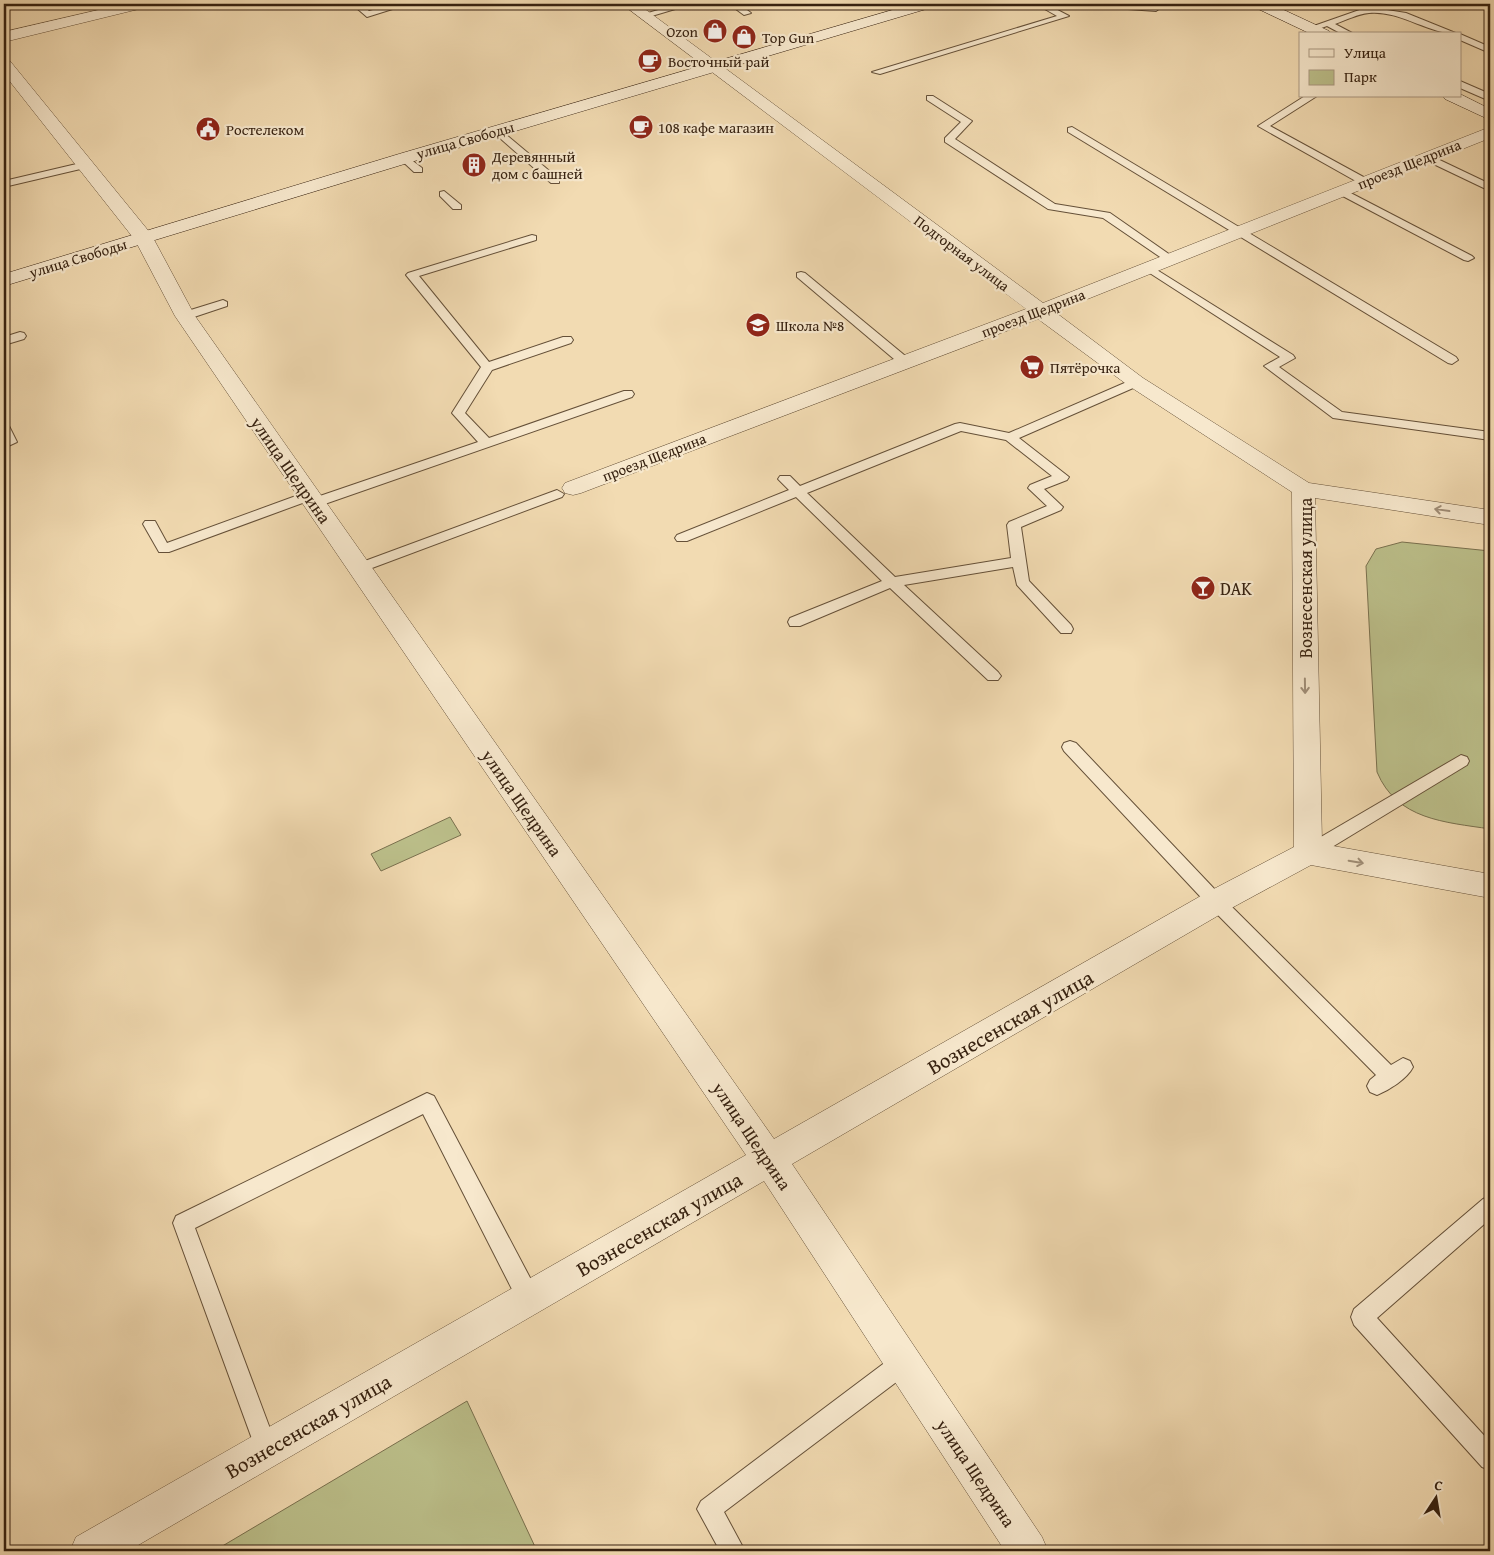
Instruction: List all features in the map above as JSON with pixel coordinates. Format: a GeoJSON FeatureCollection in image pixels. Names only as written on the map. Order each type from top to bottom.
{"type":"FeatureCollection","features":[{"type":"Feature","properties":{"kind":"street"},"geometry":{"type":"LineString","coordinates":[[4,37],[142,4]]}},
{"type":"Feature","properties":{"kind":"street","name":"Подгорная улица"},"geometry":{"type":"LineString","coordinates":[[629,4],[1136,382],[1303,490]]}},
{"type":"Feature","properties":{"kind":"street","name":"улица Свободы"},"geometry":{"type":"LineString","coordinates":[[4,280],[497,130],[928,4]]}},
{"type":"Feature","properties":{"kind":"street"},"geometry":{"type":"LineString","coordinates":[[1259,4],[1321,29]]}},
{"type":"Feature","properties":{"kind":"street","name":"улица Щедрина"},"geometry":{"type":"LineString","coordinates":[[4,64],[144,238],[185,316],[770,1161],[1028,1551]]}},
{"type":"Feature","properties":{"kind":"street"},"geometry":{"type":"LineString","coordinates":[[1457,98],[1485,108]]}},
{"type":"Feature","properties":{"kind":"street","name":"проезд Щедрина"},"geometry":{"type":"LineString","coordinates":[[565,491],[1040,311],[1490,132]]}},
{"type":"Feature","properties":{"kind":"street","name":"Вознесенская улица"},"geometry":{"type":"LineString","coordinates":[[90,1551],[770,1161],[1216,902],[1308,853],[1303,490],[1490,517]]}},
{"type":"Feature","properties":{"kind":"street"},"geometry":{"type":"LineString","coordinates":[[1308,853],[1490,886]]}},
{"type":"Feature","properties":{"kind":"lane"},"geometry":{"type":"LineString","coordinates":[[356,4],[367,14],[398,6]]}},
{"type":"Feature","properties":{"kind":"lane"},"geometry":{"type":"LineString","coordinates":[[644,15],[688,4]]}},
{"type":"Feature","properties":{"kind":"lane"},"geometry":{"type":"LineString","coordinates":[[733,4],[747,13]]}},
{"type":"Feature","properties":{"kind":"lane"},"geometry":{"type":"LineString","coordinates":[[1043,5],[1056,4]]}},
{"type":"Feature","properties":{"kind":"lane"},"geometry":{"type":"LineString","coordinates":[[1100,4],[1156,8]]}},
{"type":"Feature","properties":{"kind":"lane"},"geometry":{"type":"LineString","coordinates":[[878,72],[1065,16],[1043,5]]}},
{"type":"Feature","properties":{"kind":"lane"},"geometry":{"type":"LineString","coordinates":[[1321,29],[1368,10],[1403,15],[1449,32]]}},
{"type":"Feature","properties":{"kind":"lane"},"geometry":{"type":"LineString","coordinates":[[1321,29],[1338,32]]}},
{"type":"Feature","properties":{"kind":"lane"},"geometry":{"type":"LineString","coordinates":[[1462,38],[1490,50]]}},
{"type":"Feature","properties":{"kind":"lane"},"geometry":{"type":"LineString","coordinates":[[1462,85],[1490,98]]}},
{"type":"Feature","properties":{"kind":"lane"},"geometry":{"type":"LineString","coordinates":[[930,98],[967,121],[949,140],[1052,207],[1106,215],[1170,259]]}},
{"type":"Feature","properties":{"kind":"lane"},"geometry":{"type":"LineString","coordinates":[[1309,98],[1263,126],[1365,182]]}},
{"type":"Feature","properties":{"kind":"lane"},"geometry":{"type":"LineString","coordinates":[[497,130],[555,181]]}},
{"type":"Feature","properties":{"kind":"lane"},"geometry":{"type":"LineString","coordinates":[[1072,130],[1452,360]]}},
{"type":"Feature","properties":{"kind":"lane"},"geometry":{"type":"LineString","coordinates":[[1428,157],[1490,188]]}},
{"type":"Feature","properties":{"kind":"lane"},"geometry":{"type":"LineString","coordinates":[[405,158],[418,170]]}},
{"type":"Feature","properties":{"kind":"lane"},"geometry":{"type":"LineString","coordinates":[[4,184],[85,165]]}},
{"type":"Feature","properties":{"kind":"lane"},"geometry":{"type":"LineString","coordinates":[[1341,191],[1468,258]]}},
{"type":"Feature","properties":{"kind":"lane"},"geometry":{"type":"LineString","coordinates":[[444,194],[457,207]]}},
{"type":"Feature","properties":{"kind":"lane"},"geometry":{"type":"LineString","coordinates":[[487,367],[412,275],[532,238]]}},
{"type":"Feature","properties":{"kind":"lane"},"geometry":{"type":"LineString","coordinates":[[1149,268],[1288,358],[1270,366],[1338,415],[1490,436]]}},
{"type":"Feature","properties":{"kind":"lane"},"geometry":{"type":"LineString","coordinates":[[801,275],[905,362]]}},
{"type":"Feature","properties":{"kind":"lane"},"geometry":{"type":"LineString","coordinates":[[185,316],[223,304]]}},
{"type":"Feature","properties":{"kind":"lane"},"geometry":{"type":"LineString","coordinates":[[4,341],[20,336]]}},
{"type":"Feature","properties":{"kind":"lane"},"geometry":{"type":"LineString","coordinates":[[486,443],[458,413],[487,367],[567,340]]}},
{"type":"Feature","properties":{"kind":"lane"},"geometry":{"type":"LineString","coordinates":[[1010,437],[1136,382]]}},
{"type":"Feature","properties":{"kind":"lane"},"geometry":{"type":"LineString","coordinates":[[150,524],[164,549],[628,394]]}},
{"type":"Feature","properties":{"kind":"lane"},"geometry":{"type":"LineString","coordinates":[[682,538],[960,427],[1010,437],[1062,477],[1036,488],[1056,507],[1014,525],[1022,582],[1066,629]]}},
{"type":"Feature","properties":{"kind":"lane"},"geometry":{"type":"LineString","coordinates":[[4,429],[10,442],[4,444]]}},
{"type":"Feature","properties":{"kind":"lane"},"geometry":{"type":"LineString","coordinates":[[883,442],[896,453]]}},
{"type":"Feature","properties":{"kind":"lane"},"geometry":{"type":"LineString","coordinates":[[785,479],[993,676]]}},
{"type":"Feature","properties":{"kind":"lane"},"geometry":{"type":"LineString","coordinates":[[359,568],[565,491]]}},
{"type":"Feature","properties":{"kind":"lane"},"geometry":{"type":"LineString","coordinates":[[795,622],[892,582],[1019,561]]}},
{"type":"Feature","properties":{"kind":"lane"},"geometry":{"type":"LineString","coordinates":[[1070,747],[1216,902],[1390,1076]]}},
{"type":"Feature","properties":{"kind":"lane"},"geometry":{"type":"LineString","coordinates":[[1308,853],[1461,761]]}},
{"type":"Feature","properties":{"kind":"lane"},"geometry":{"type":"LineString","coordinates":[[267,1450],[183,1223],[427,1102],[529,1299]]}},
{"type":"Feature","properties":{"kind":"lane"},"geometry":{"type":"LineString","coordinates":[[1490,1206],[1362,1317],[1490,1459]]}},
{"type":"Feature","properties":{"kind":"lane"},"geometry":{"type":"LineString","coordinates":[[733,1551],[709,1509],[903,1364]]}},
{"type":"Feature","properties":{"kind":"green space"},"geometry":{"type":"Polygon","coordinates":[[[1402,542],[1490,551],[1490,829],[1440,821],[1410,809],[1397,800],[1386,788],[1377,772],[1366,566],[1376,549],[1402,542]]]}},
{"type":"Feature","properties":{"kind":"green space"},"geometry":{"type":"Polygon","coordinates":[[[450,817],[461,835],[381,871],[371,854],[450,817]]]}},
{"type":"Feature","properties":{"kind":"green space"},"geometry":{"type":"Polygon","coordinates":[[[467,1401],[537,1551],[214,1551],[467,1401]]]}},
{"type":"Feature","properties":{"kind":"place","name":"Ozon"},"geometry":{"type":"Point","coordinates":[715,31]}},
{"type":"Feature","properties":{"kind":"place","name":"Top Gun"},"geometry":{"type":"Point","coordinates":[744,37]}},
{"type":"Feature","properties":{"kind":"place","name":"Восточный рай"},"geometry":{"type":"Point","coordinates":[650,61]}},
{"type":"Feature","properties":{"kind":"place","name":"108 кафе магазин"},"geometry":{"type":"Point","coordinates":[641,127]}},
{"type":"Feature","properties":{"kind":"place","name":"Ростелеком"},"geometry":{"type":"Point","coordinates":[208,129]}},
{"type":"Feature","properties":{"kind":"place","name":"Деревянный дом с башней"},"geometry":{"type":"Point","coordinates":[474,165]}},
{"type":"Feature","properties":{"kind":"place","name":"Школа №8"},"geometry":{"type":"Point","coordinates":[758,325]}},
{"type":"Feature","properties":{"kind":"place","name":"Пятёрочка"},"geometry":{"type":"Point","coordinates":[1032,367]}},
{"type":"Feature","properties":{"kind":"place","name":"DAK"},"geometry":{"type":"Point","coordinates":[1203,588]}}]}
